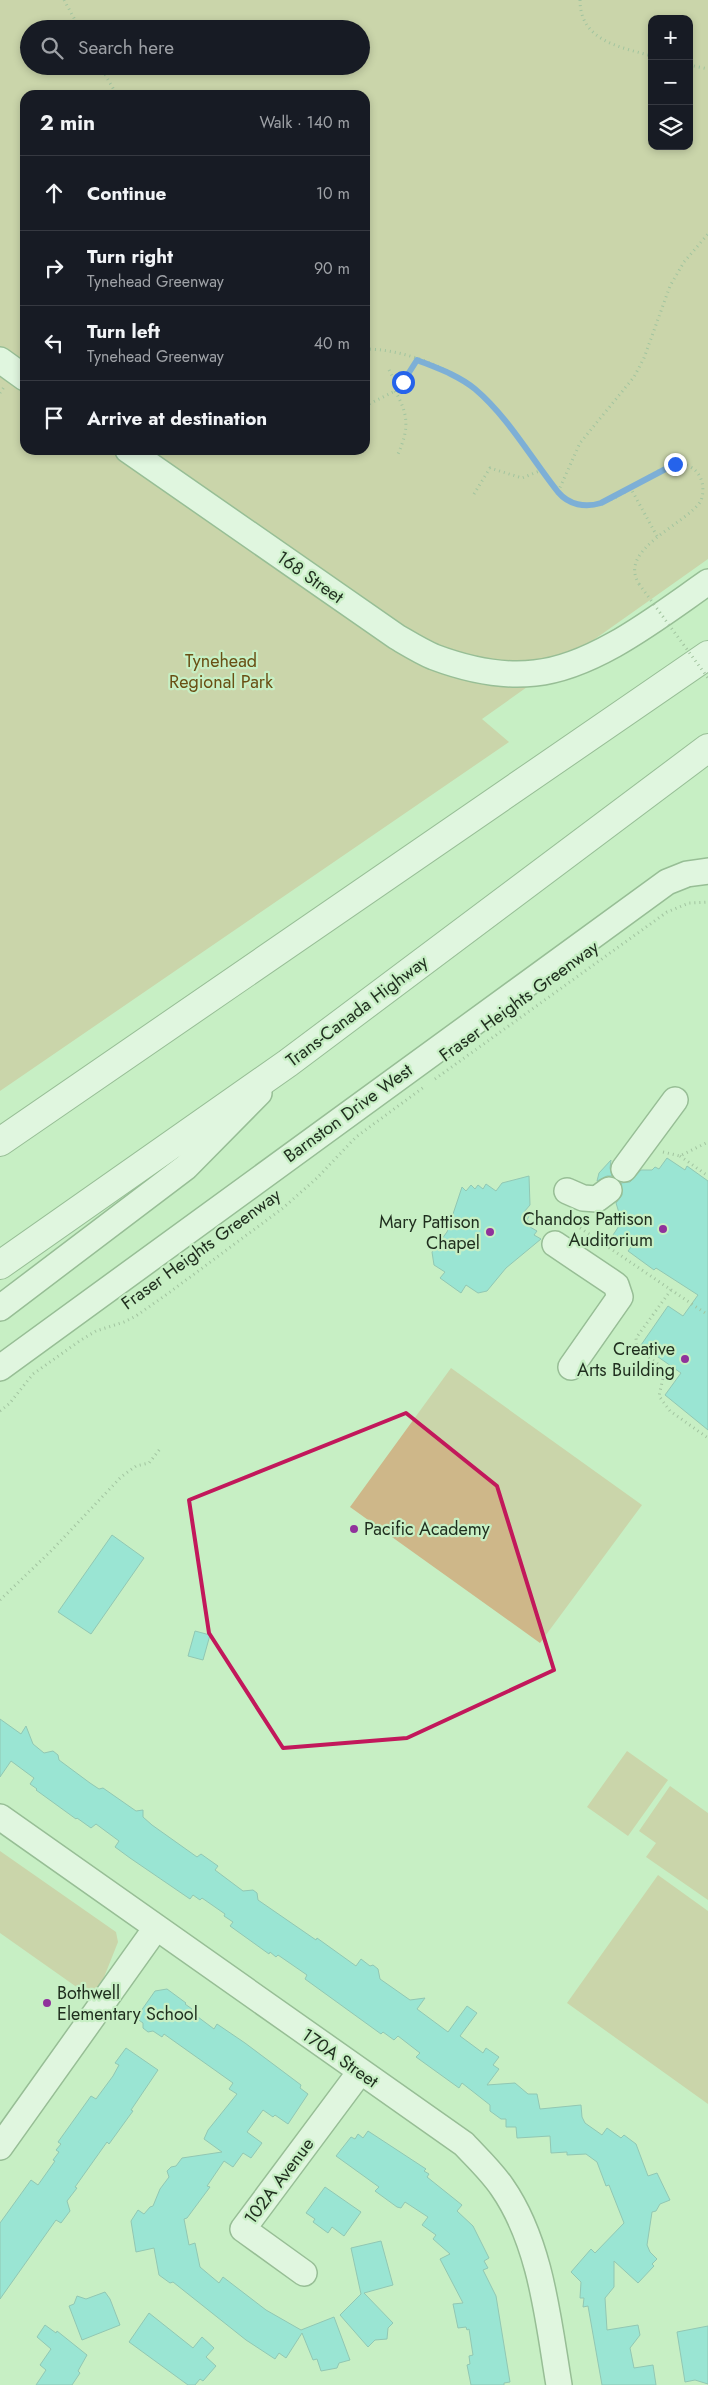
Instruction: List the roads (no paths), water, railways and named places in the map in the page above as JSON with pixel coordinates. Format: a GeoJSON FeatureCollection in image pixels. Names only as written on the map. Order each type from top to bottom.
{"type":"FeatureCollection","features":[{"type":"Feature","properties":{"kind":"highway"},"geometry":{"type":"LineString","coordinates":[[0,1142],[708,655]]}},
{"type":"Feature","properties":{"kind":"highway","name":"Trans-Canada Highway"},"geometry":{"type":"LineString","coordinates":[[0,1265],[288,1063],[708,748]]}},
{"type":"Feature","properties":{"kind":"street"},"geometry":{"type":"LineString","coordinates":[[0,360],[20,374]]}},
{"type":"Feature","properties":{"kind":"street","name":"168 Street"},"geometry":{"type":"LineString","coordinates":[[135,455],[397,637],[433,656],[469,668],[506,674],[536,673],[572,664],[630,636],[708,582]]}},
{"type":"Feature","properties":{"kind":"street","name":"Barnston Drive West"},"geometry":{"type":"LineString","coordinates":[[0,1368],[667,882],[705,871]]}},
{"type":"Feature","properties":{"kind":"street"},"geometry":{"type":"LineString","coordinates":[[0,1308],[186,1167],[288,1063]]}},
{"type":"Feature","properties":{"kind":"street"},"geometry":{"type":"LineString","coordinates":[[624,1169],[675,1100]]}},
{"type":"Feature","properties":{"kind":"street"},"geometry":{"type":"LineString","coordinates":[[566,1191],[583,1198],[597,1199],[609,1190]]}},
{"type":"Feature","properties":{"kind":"street"},"geometry":{"type":"LineString","coordinates":[[555,1238],[616,1285],[620,1296],[572,1367]]}},
{"type":"Feature","properties":{"kind":"street","name":"170A Street"},"geometry":{"type":"LineString","coordinates":[[0,1817],[464,2144],[502,2188],[519,2217],[530,2245],[547,2314],[559,2385]]}},
{"type":"Feature","properties":{"kind":"street"},"geometry":{"type":"LineString","coordinates":[[0,2147],[156,1928]]}},
{"type":"Feature","properties":{"kind":"street","name":"102A Avenue"},"geometry":{"type":"LineString","coordinates":[[304,2273],[243,2229],[360,2072]]}},
{"type":"Feature","properties":{"kind":"place","name":"Chandos Pattison Auditorium"},"geometry":{"type":"Point","coordinates":[663,1229]}},
{"type":"Feature","properties":{"kind":"place","name":"Mary Pattison Chapel"},"geometry":{"type":"Point","coordinates":[490,1232]}},
{"type":"Feature","properties":{"kind":"place","name":"Creative Arts Building"},"geometry":{"type":"Point","coordinates":[685,1359]}},
{"type":"Feature","properties":{"kind":"place","name":"Pacific Academy"},"geometry":{"type":"Point","coordinates":[354,1529]}},
{"type":"Feature","properties":{"kind":"place","name":"Bothwell Elementary School"},"geometry":{"type":"Point","coordinates":[47,2003]}},
{"type":"Feature","properties":{"kind":"park label","name":"Tynehead Regional Park"},"geometry":{"type":"Point","coordinates":[221,671]}}]}
